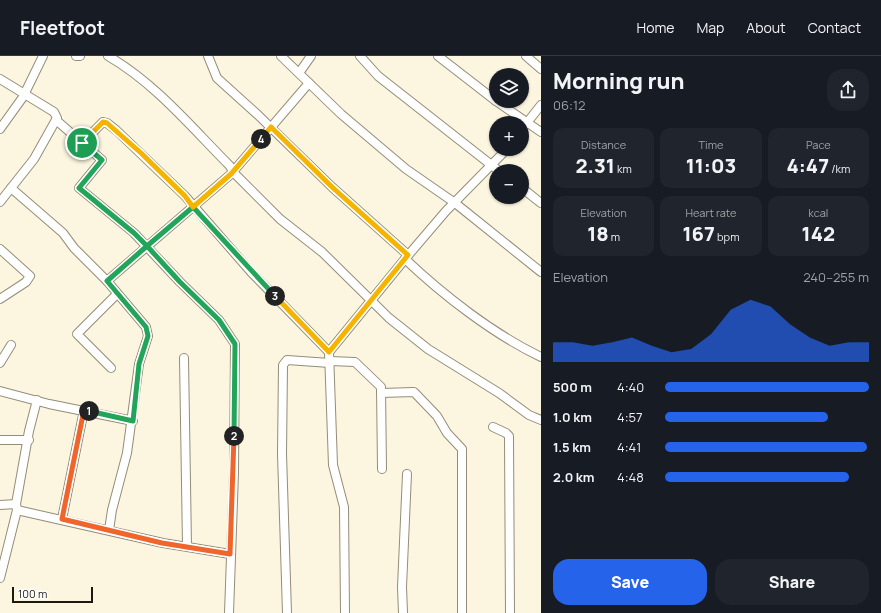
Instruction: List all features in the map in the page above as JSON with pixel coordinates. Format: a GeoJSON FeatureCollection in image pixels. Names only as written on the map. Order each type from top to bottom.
{"type":"FeatureCollection","features":[{"type":"Feature","properties":{"kind":"street"},"geometry":{"type":"LineString","coordinates":[[0,129],[25,93],[43,56]]}},
{"type":"Feature","properties":{"kind":"street"},"geometry":{"type":"LineString","coordinates":[[108,56],[125,66],[146,82],[230,166],[233,172],[280,219],[322,252],[373,300],[389,318],[428,349],[499,393],[529,415],[541,420]]}},
{"type":"Feature","properties":{"kind":"street"},"geometry":{"type":"LineString","coordinates":[[208,56],[217,78],[271,127],[406,257],[428,281],[495,330],[541,357]]}},
{"type":"Feature","properties":{"kind":"street"},"geometry":{"type":"LineString","coordinates":[[281,56],[341,114],[406,169],[455,202],[541,272]]}},
{"type":"Feature","properties":{"kind":"street"},"geometry":{"type":"LineString","coordinates":[[299,73],[311,56]]}},
{"type":"Feature","properties":{"kind":"street"},"geometry":{"type":"LineString","coordinates":[[360,56],[378,76],[489,164]]}},
{"type":"Feature","properties":{"kind":"street"},"geometry":{"type":"LineString","coordinates":[[438,56],[489,96]]}},
{"type":"Feature","properties":{"kind":"street"},"geometry":{"type":"LineString","coordinates":[[526,56],[541,69]]}},
{"type":"Feature","properties":{"kind":"street"},"geometry":{"type":"LineString","coordinates":[[0,79],[54,112],[56,120],[102,160],[79,188],[134,233],[147,246],[180,282],[219,320],[236,347],[234,473],[229,613]]}},
{"type":"Feature","properties":{"kind":"street"},"geometry":{"type":"LineString","coordinates":[[107,281],[233,172],[309,83]]}},
{"type":"Feature","properties":{"kind":"street"},"geometry":{"type":"LineString","coordinates":[[529,120],[541,105]]}},
{"type":"Feature","properties":{"kind":"street"},"geometry":{"type":"LineString","coordinates":[[504,108],[513,116]]}},
{"type":"Feature","properties":{"kind":"street"},"geometry":{"type":"LineString","coordinates":[[0,202],[34,159],[56,120]]}},
{"type":"Feature","properties":{"kind":"street"},"geometry":{"type":"LineString","coordinates":[[82,143],[103,122],[107,123],[141,153],[185,196],[251,272],[329,352],[333,465],[344,507],[345,613]]}},
{"type":"Feature","properties":{"kind":"street"},"geometry":{"type":"LineString","coordinates":[[529,128],[541,132]]}},
{"type":"Feature","properties":{"kind":"street"},"geometry":{"type":"LineString","coordinates":[[494,164],[501,156]]}},
{"type":"Feature","properties":{"kind":"street"},"geometry":{"type":"LineString","coordinates":[[329,352],[373,300],[406,257],[455,202],[489,169]]}},
{"type":"Feature","properties":{"kind":"street"},"geometry":{"type":"LineString","coordinates":[[11,188],[57,226],[80,255],[107,281],[146,327],[148,336],[139,364],[133,421],[127,453],[112,510],[109,530]]}},
{"type":"Feature","properties":{"kind":"street"},"geometry":{"type":"LineString","coordinates":[[529,194],[541,203]]}},
{"type":"Feature","properties":{"kind":"street"},"geometry":{"type":"LineString","coordinates":[[0,249],[30,276],[26,282],[0,299]]}},
{"type":"Feature","properties":{"kind":"street"},"geometry":{"type":"LineString","coordinates":[[111,368],[77,334],[117,294]]}},
{"type":"Feature","properties":{"kind":"street"},"geometry":{"type":"LineString","coordinates":[[0,363],[11,344]]}},
{"type":"Feature","properties":{"kind":"street"},"geometry":{"type":"LineString","coordinates":[[184,358],[187,546]]}},
{"type":"Feature","properties":{"kind":"street"},"geometry":{"type":"LineString","coordinates":[[288,613],[282,454],[283,365],[287,360],[355,362],[379,384],[382,393],[382,469]]}},
{"type":"Feature","properties":{"kind":"street"},"geometry":{"type":"LineString","coordinates":[[0,391],[133,421]]}},
{"type":"Feature","properties":{"kind":"street"},"geometry":{"type":"LineString","coordinates":[[382,393],[414,392],[437,416],[447,432],[462,449],[462,613]]}},
{"type":"Feature","properties":{"kind":"street"},"geometry":{"type":"LineString","coordinates":[[0,578],[16,507],[37,400]]}},
{"type":"Feature","properties":{"kind":"street"},"geometry":{"type":"LineString","coordinates":[[62,519],[84,410]]}},
{"type":"Feature","properties":{"kind":"street"},"geometry":{"type":"LineString","coordinates":[[493,427],[506,432],[509,436],[510,613]]}},
{"type":"Feature","properties":{"kind":"street"},"geometry":{"type":"LineString","coordinates":[[0,440],[29,440]]}},
{"type":"Feature","properties":{"kind":"street"},"geometry":{"type":"LineString","coordinates":[[403,613],[402,587],[407,474]]}},
{"type":"Feature","properties":{"kind":"street"},"geometry":{"type":"LineString","coordinates":[[0,505],[16,507],[162,543],[230,554]]}},
{"type":"Feature","properties":{"kind":"route"},"geometry":{"type":"LineString","coordinates":[[82,143],[102,160],[79,186],[79,188],[134,233],[147,246],[107,281],[146,327],[148,336],[139,364],[133,421],[84,410],[62,519],[162,543],[230,554],[234,473],[236,347],[219,320],[180,282],[147,246],[193,207],[251,272],[329,352],[332,346],[373,300],[408,255],[303,160],[271,127],[231,174],[193,207],[185,196],[141,153],[107,123],[103,122],[82,143]]}}]}
